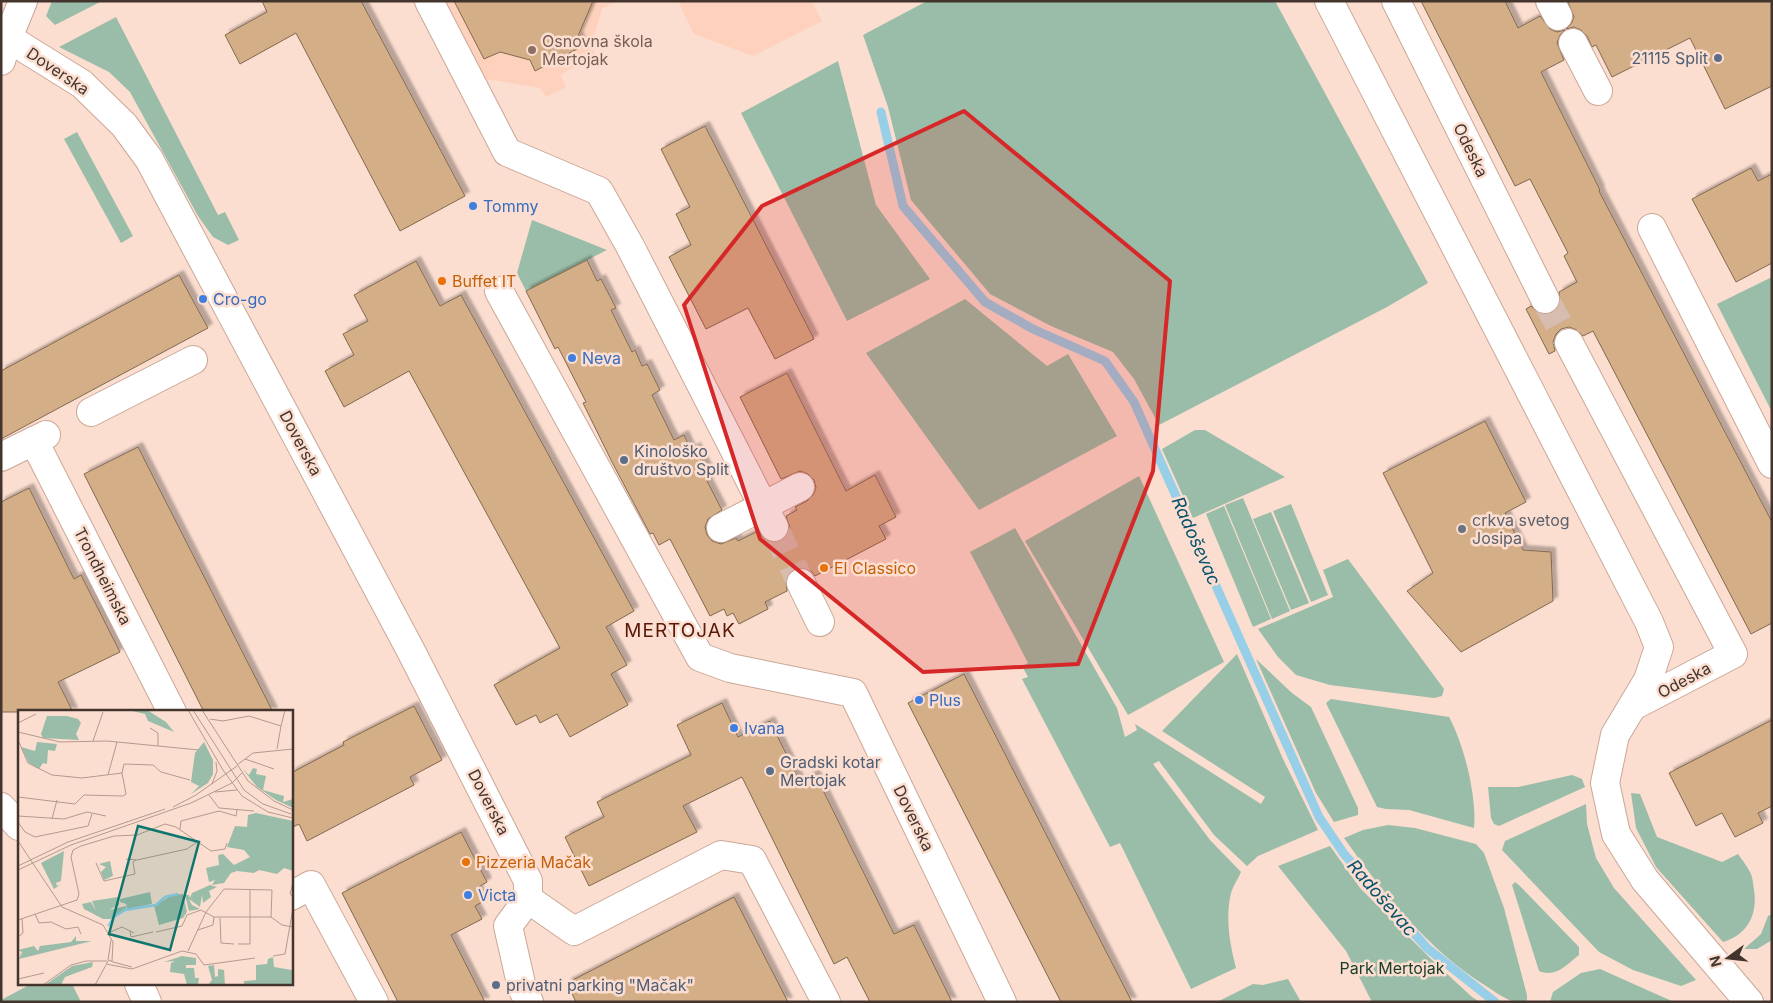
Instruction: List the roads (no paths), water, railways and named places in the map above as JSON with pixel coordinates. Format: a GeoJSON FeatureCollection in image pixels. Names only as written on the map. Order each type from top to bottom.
{"type":"FeatureCollection","features":[{"type":"Feature","properties":{"kind":"street"},"geometry":{"type":"LineString","coordinates":[[4,49],[23,1]]}},
{"type":"Feature","properties":{"kind":"street"},"geometry":{"type":"LineString","coordinates":[[428,1],[507,152],[598,191],[630,246],[768,516]]}},
{"type":"Feature","properties":{"kind":"street"},"geometry":{"type":"LineString","coordinates":[[1329,1],[1649,622],[1659,647],[1648,680],[1615,735],[1605,783],[1616,834],[1645,880],[1749,1002]]}},
{"type":"Feature","properties":{"kind":"street","name":"Odeska"},"geometry":{"type":"LineString","coordinates":[[1396,1],[1545,299]]}},
{"type":"Feature","properties":{"kind":"street"},"geometry":{"type":"LineString","coordinates":[[1573,44],[1598,91]]}},
{"type":"Feature","properties":{"kind":"street","name":"Doverska"},"geometry":{"type":"LineString","coordinates":[[4,49],[82,84],[124,125],[149,159],[486,795],[528,881],[528,899]]}},
{"type":"Feature","properties":{"kind":"street"},"geometry":{"type":"LineString","coordinates":[[1652,228],[1772,464]]}},
{"type":"Feature","properties":{"kind":"street","name":"Doverska"},"geometry":{"type":"LineString","coordinates":[[499,291],[700,657],[730,668],[852,693],[1002,1002]]}},
{"type":"Feature","properties":{"kind":"street","name":"Odeska"},"geometry":{"type":"LineString","coordinates":[[1569,344],[1733,654],[1632,707]]}},
{"type":"Feature","properties":{"kind":"street"},"geometry":{"type":"LineString","coordinates":[[91,412],[193,360]]}},
{"type":"Feature","properties":{"kind":"street","name":"Trondheimska"},"geometry":{"type":"LineString","coordinates":[[1,457],[40,438],[171,710]]}},
{"type":"Feature","properties":{"kind":"street"},"geometry":{"type":"LineString","coordinates":[[721,528],[768,516],[800,487]]}},
{"type":"Feature","properties":{"kind":"street"},"geometry":{"type":"LineString","coordinates":[[801,583],[820,622]]}},
{"type":"Feature","properties":{"kind":"street"},"geometry":{"type":"LineString","coordinates":[[1,807],[18,825]]}},
{"type":"Feature","properties":{"kind":"street"},"geometry":{"type":"LineString","coordinates":[[529,1002],[522,988],[508,926],[528,899],[574,931],[721,855],[752,860],[826,1002]]}},
{"type":"Feature","properties":{"kind":"street"},"geometry":{"type":"LineString","coordinates":[[292,895],[311,885],[374,1002]]}},
{"type":"Feature","properties":{"kind":"street"},"geometry":{"type":"LineString","coordinates":[[140,986],[147,1002]]}},
{"type":"Feature","properties":{"kind":"waterway","name":"Radoševac"},"geometry":{"type":"LineString","coordinates":[[881,112],[903,206],[985,302],[1033,329],[1105,361],[1134,402],[1319,817],[1344,854],[1427,948],[1495,1002]]}},
{"type":"Feature","properties":{"kind":"tunnel"},"geometry":{"type":"LineString","coordinates":[[1545,299],[1569,343]]}},
{"type":"Feature","properties":{"kind":"tunnel"},"geometry":{"type":"LineString","coordinates":[[774,527],[801,583]]}},
{"type":"Feature","properties":{"kind":"place","name":"Osnovna škola Mertojak"},"geometry":{"type":"Point","coordinates":[532,50]}},
{"type":"Feature","properties":{"kind":"place","name":"21115 Split"},"geometry":{"type":"Point","coordinates":[1718,58]}},
{"type":"Feature","properties":{"kind":"place","name":"Tommy"},"geometry":{"type":"Point","coordinates":[473,206]}},
{"type":"Feature","properties":{"kind":"place","name":"Buffet IT"},"geometry":{"type":"Point","coordinates":[442,281]}},
{"type":"Feature","properties":{"kind":"place","name":"Cro-go"},"geometry":{"type":"Point","coordinates":[203,299]}},
{"type":"Feature","properties":{"kind":"place","name":"Neva"},"geometry":{"type":"Point","coordinates":[572,358]}},
{"type":"Feature","properties":{"kind":"place","name":"Kinološko društvo Split"},"geometry":{"type":"Point","coordinates":[624,460]}},
{"type":"Feature","properties":{"kind":"place","name":"crkva svetog Josipa"},"geometry":{"type":"Point","coordinates":[1462,529]}},
{"type":"Feature","properties":{"kind":"place","name":"El Classico"},"geometry":{"type":"Point","coordinates":[824,568]}},
{"type":"Feature","properties":{"kind":"place","name":"Plus"},"geometry":{"type":"Point","coordinates":[919,700]}},
{"type":"Feature","properties":{"kind":"place","name":"Ivana"},"geometry":{"type":"Point","coordinates":[734,728]}},
{"type":"Feature","properties":{"kind":"place","name":"Gradski kotar Mertojak"},"geometry":{"type":"Point","coordinates":[770,771]}},
{"type":"Feature","properties":{"kind":"place","name":"Pizzeria Mačak"},"geometry":{"type":"Point","coordinates":[466,862]}},
{"type":"Feature","properties":{"kind":"place","name":"Victa"},"geometry":{"type":"Point","coordinates":[468,895]}},
{"type":"Feature","properties":{"kind":"place","name":"privatni parking \"Mačak\""},"geometry":{"type":"Point","coordinates":[496,985]}},
{"type":"Feature","properties":{"kind":"district","name":"MERTOJAK"},"geometry":{"type":"Point","coordinates":[680,630]}},
{"type":"Feature","properties":{"kind":"park label","name":"Park Mertojak"},"geometry":{"type":"Point","coordinates":[1392,968]}}]}
